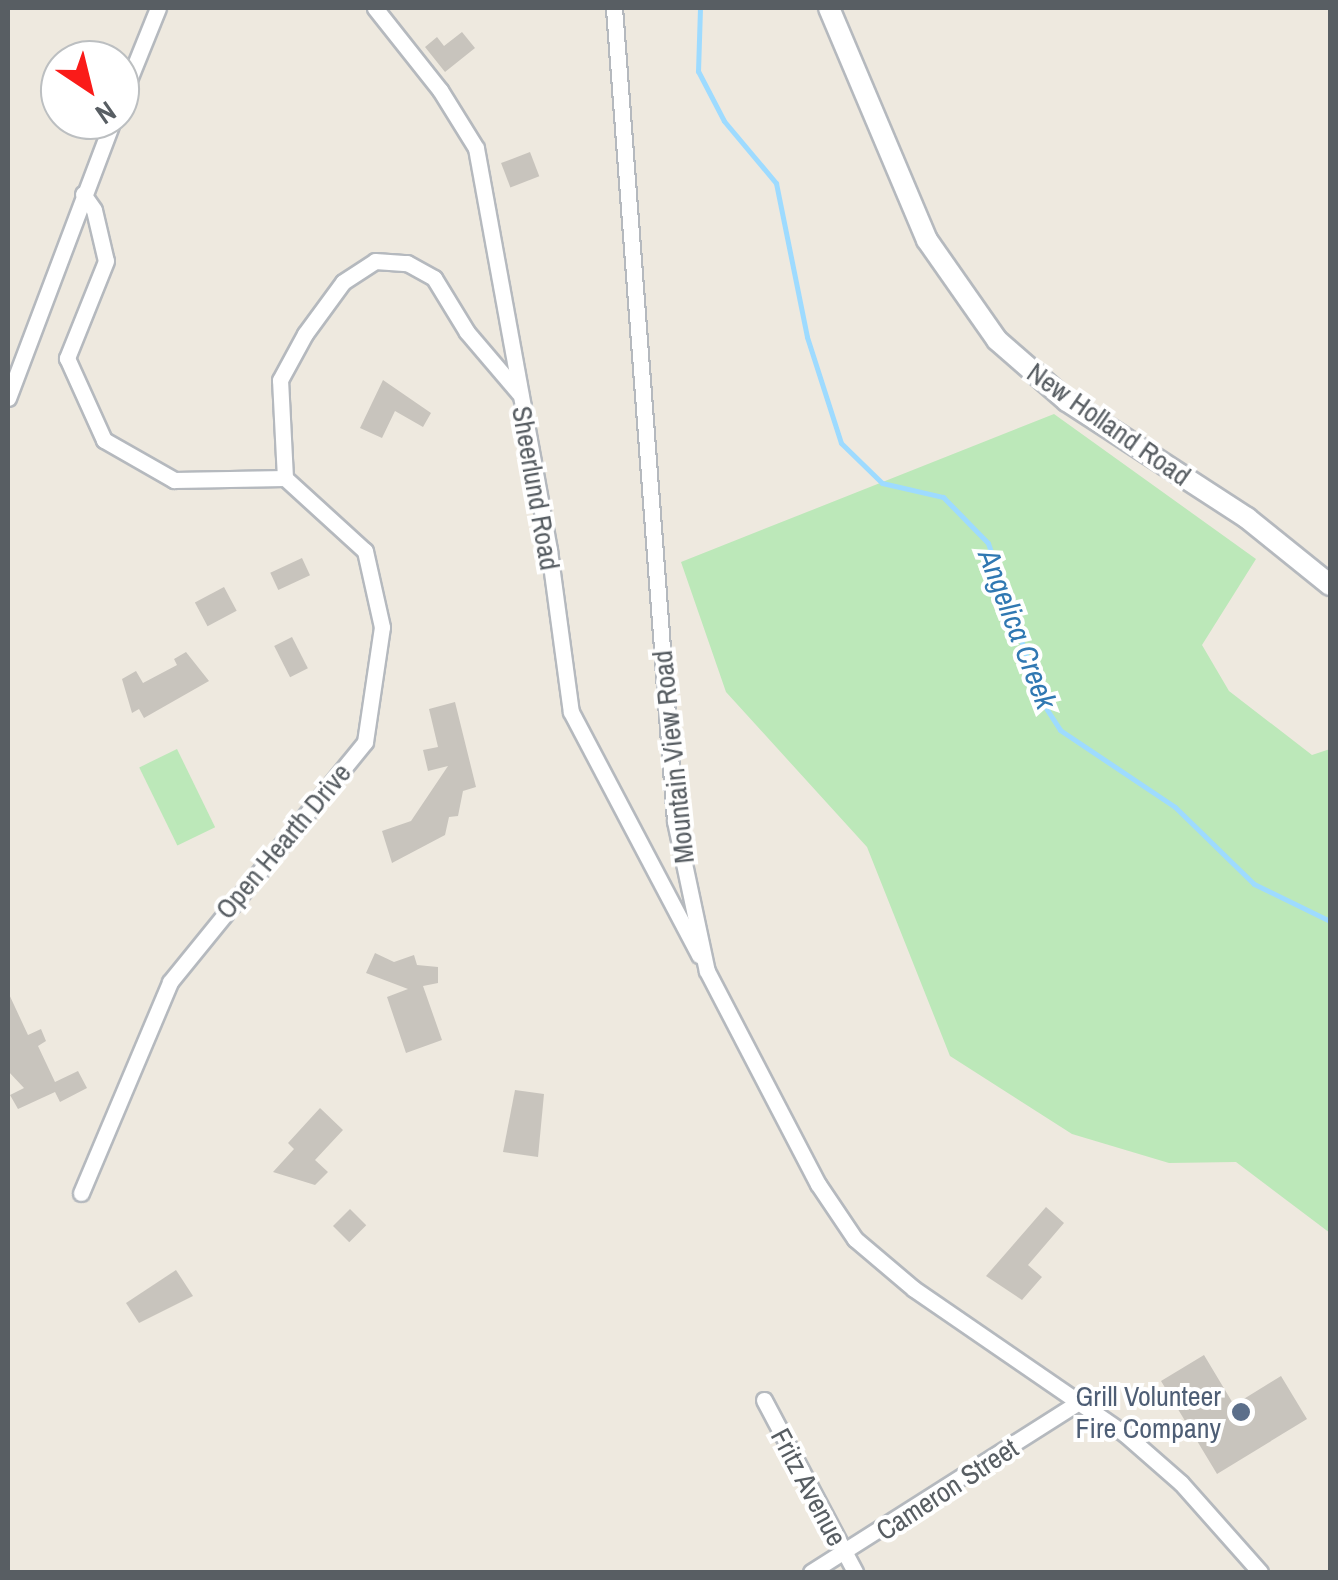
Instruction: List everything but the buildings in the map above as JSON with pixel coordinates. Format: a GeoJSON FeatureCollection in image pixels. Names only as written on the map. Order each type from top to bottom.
{"type":"FeatureCollection","features":[{"type":"Feature","properties":{"kind":"main road","name":"New Holland Road"},"geometry":{"type":"LineString","coordinates":[[829,8],[927,240],[998,340],[1067,402],[1247,518],[1330,586]]}},
{"type":"Feature","properties":{"kind":"street"},"geometry":{"type":"LineString","coordinates":[[140,53],[158,8]]}},
{"type":"Feature","properties":{"kind":"street","name":"Sheerlund Road"},"geometry":{"type":"LineString","coordinates":[[375,8],[440,90],[476,148],[571,712],[707,971]]}},
{"type":"Feature","properties":{"kind":"street","name":"Mountain View Road"},"geometry":{"type":"LineString","coordinates":[[614,8],[675,821],[707,971],[818,1184],[855,1239],[914,1289],[1082,1400],[1180,1484],[1260,1572]]}},
{"type":"Feature","properties":{"kind":"street"},"geometry":{"type":"LineString","coordinates":[[8,398],[105,140]]}},
{"type":"Feature","properties":{"kind":"street"},"geometry":{"type":"LineString","coordinates":[[83,194],[94,210],[106,260],[67,358],[104,440],[174,480],[284,478],[280,380],[343,282],[375,261],[407,262],[434,278],[467,332],[519,393]]}},
{"type":"Feature","properties":{"kind":"street","name":"Open Hearth Drive"},"geometry":{"type":"LineString","coordinates":[[80,1193],[170,982],[365,742],[382,627],[364,551],[284,478]]}},
{"type":"Feature","properties":{"kind":"street","name":"Fritz Avenue"},"geometry":{"type":"LineString","coordinates":[[764,1400],[855,1572]]}},
{"type":"Feature","properties":{"kind":"street","name":"Cameron Street"},"geometry":{"type":"LineString","coordinates":[[810,1572],[1082,1400]]}},
{"type":"Feature","properties":{"kind":"green space"},"geometry":{"type":"Polygon","coordinates":[[[1054,414],[1256,559],[1202,645],[1229,691],[1312,755],[1330,749],[1330,1233],[1236,1162],[1169,1163],[1072,1134],[950,1056],[867,847],[726,692],[681,562],[1054,414]]]}},
{"type":"Feature","properties":{"kind":"green space"},"geometry":{"type":"Polygon","coordinates":[[[177,749],[215,827],[177,846],[139,767],[177,749]]]}},
{"type":"Feature","properties":{"kind":"waterway","name":"Angelica Creek"},"geometry":{"type":"LineString","coordinates":[[700,8],[698,71],[724,121],[776,183],[807,337],[841,443],[882,483],[943,497],[988,543],[1042,702],[1060,730],[1175,807],[1254,884],[1330,921]]}},
{"type":"Feature","properties":{"kind":"place","name":"Grill Volunteer Fire Company"},"geometry":{"type":"Point","coordinates":[1241,1412]}}]}
